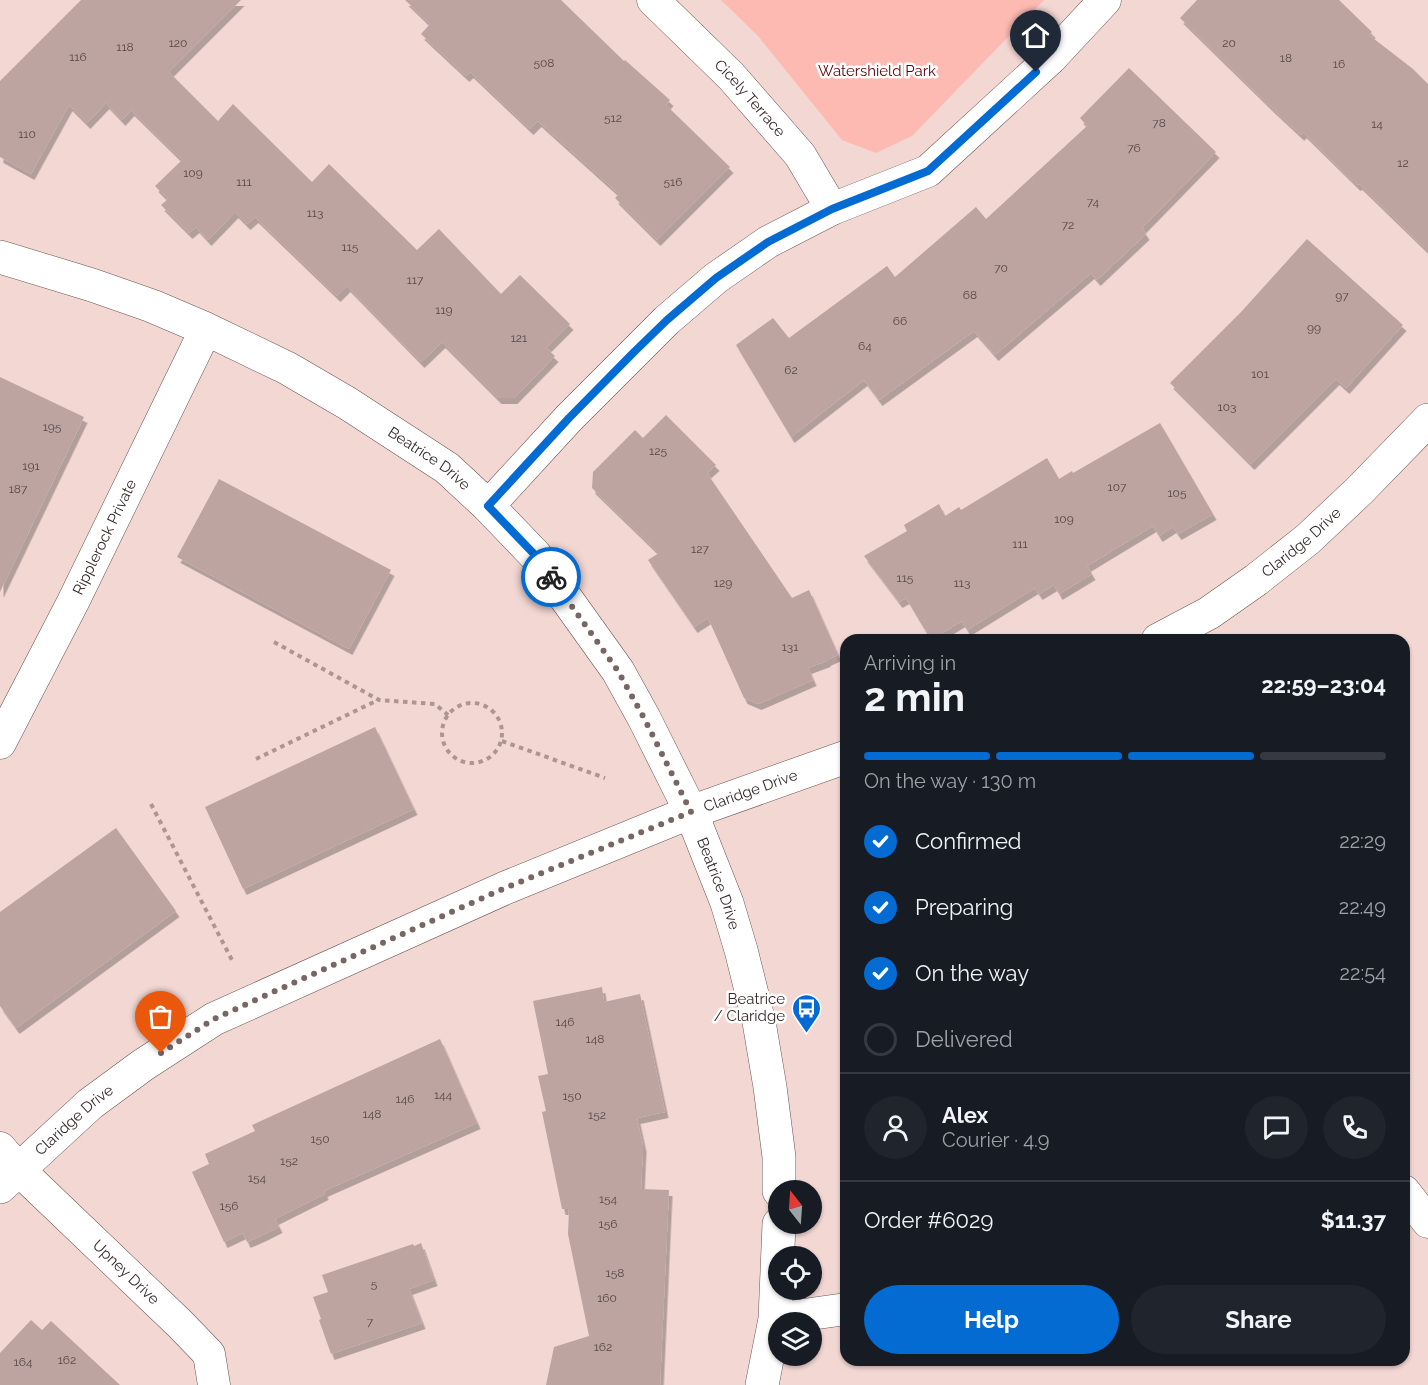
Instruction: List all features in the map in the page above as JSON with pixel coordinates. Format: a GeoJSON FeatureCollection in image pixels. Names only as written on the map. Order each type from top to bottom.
{"type":"FeatureCollection","features":[{"type":"Feature","properties":{"kind":"street","name":"Cicely Terrace"},"geometry":{"type":"LineString","coordinates":[[653,0],[731,76],[800,155],[832,209]]}},
{"type":"Feature","properties":{"kind":"street"},"geometry":{"type":"LineString","coordinates":[[488,506],[569,418],[667,320],[716,278],[768,242],[832,209],[928,171],[1051,58],[1105,0]]}},
{"type":"Feature","properties":{"kind":"street","name":"Beatrice Drive"},"geometry":{"type":"LineString","coordinates":[[0,258],[92,285],[152,306],[287,368],[347,403],[447,468],[488,506],[535,555],[618,671],[644,718],[691,812],[727,903],[759,1022],[779,1157],[779,1180]]}},
{"type":"Feature","properties":{"kind":"street","name":"Ripplerock Private"},"geometry":{"type":"LineString","coordinates":[[0,743],[74,602],[206,329]]}},
{"type":"Feature","properties":{"kind":"street","name":"Claridge Drive"},"geometry":{"type":"LineString","coordinates":[[1169,634],[1209,613],[1308,539],[1360,490],[1428,420]]}},
{"type":"Feature","properties":{"kind":"street","name":"Claridge Drive"},"geometry":{"type":"LineString","coordinates":[[6,1168],[143,1065],[214,1019],[505,888],[691,812],[840,759]]}},
{"type":"Feature","properties":{"kind":"street","name":"Upney Drive"},"geometry":{"type":"LineString","coordinates":[[6,1168],[180,1324],[209,1354],[214,1385]]}},
{"type":"Feature","properties":{"kind":"street"},"geometry":{"type":"LineString","coordinates":[[1410,1198],[1428,1221]]}},
{"type":"Feature","properties":{"kind":"street"},"geometry":{"type":"LineString","coordinates":[[775,1312],[779,1234]]}},
{"type":"Feature","properties":{"kind":"street"},"geometry":{"type":"LineString","coordinates":[[822,1312],[840,1310]]}},
{"type":"Feature","properties":{"kind":"street"},"geometry":{"type":"LineString","coordinates":[[762,1385],[768,1355]]}},
{"type":"Feature","properties":{"kind":"path"},"geometry":{"type":"LineString","coordinates":[[274,642],[379,700],[435,704],[448,715]]}},
{"type":"Feature","properties":{"kind":"path"},"geometry":{"type":"LineString","coordinates":[[256,759],[379,700]]}},
{"type":"Feature","properties":{"kind":"path"},"geometry":{"type":"LineString","coordinates":[[472,703],[485,705],[496,713],[502,726],[502,741],[497,752],[486,760],[474,764],[460,761],[449,753],[443,741],[442,728],[448,715],[458,706],[472,703]]}},
{"type":"Feature","properties":{"kind":"path"},"geometry":{"type":"LineString","coordinates":[[502,741],[604,778]]}},
{"type":"Feature","properties":{"kind":"path"},"geometry":{"type":"LineString","coordinates":[[151,804],[233,962]]}},
{"type":"Feature","properties":{"kind":"green space","name":"Watershield Park"},"geometry":{"type":"Polygon","coordinates":[[[721,0],[1044,0],[912,136],[876,153],[842,140],[758,36],[721,0]]]}},
{"type":"Feature","properties":{"kind":"building"},"geometry":{"type":"Polygon","coordinates":[[[81,0],[241,0],[169,72],[218,121],[233,104],[312,182],[329,164],[417,250],[439,229],[501,294],[520,275],[570,324],[546,348],[555,356],[514,398],[498,398],[442,342],[421,362],[347,286],[337,296],[255,217],[247,224],[235,212],[208,240],[196,227],[189,233],[161,205],[168,199],[155,186],[182,160],[131,110],[122,120],[106,103],[87,123],[69,105],[31,174],[0,157],[0,81],[81,0]]]}},
{"type":"Feature","properties":{"kind":"building"},"geometry":{"type":"Polygon","coordinates":[[[405,0],[561,0],[624,61],[670,100],[666,105],[730,167],[657,240],[615,198],[619,194],[538,121],[530,129],[470,72],[466,76],[421,34],[430,24],[405,0]]]}},
{"type":"Feature","properties":{"kind":"building"},"geometry":{"type":"Polygon","coordinates":[[[1197,0],[1339,0],[1372,32],[1369,35],[1413,69],[1428,84],[1428,251],[1303,132],[1301,135],[1272,108],[1180,18],[1197,0]]]}},
{"type":"Feature","properties":{"kind":"building"},"geometry":{"type":"Polygon","coordinates":[[[1129,68],[1216,152],[1142,228],[1146,234],[1097,280],[1091,273],[995,355],[974,331],[879,400],[864,380],[791,437],[736,345],[773,318],[789,338],[887,266],[895,277],[976,207],[986,219],[1087,126],[1080,118],[1129,68]]]}},
{"type":"Feature","properties":{"kind":"building"},"geometry":{"type":"Polygon","coordinates":[[[1307,239],[1403,325],[1346,388],[1336,379],[1251,464],[1170,383],[1242,311],[1307,239]]]}},
{"type":"Feature","properties":{"kind":"building"},"geometry":{"type":"Polygon","coordinates":[[[0,377],[84,417],[0,592],[0,377]]]}},
{"type":"Feature","properties":{"kind":"building"},"geometry":{"type":"Polygon","coordinates":[[[666,415],[716,465],[707,473],[792,598],[809,590],[838,655],[808,668],[813,680],[758,704],[744,698],[708,618],[694,627],[648,560],[659,553],[592,488],[593,472],[635,430],[643,438],[666,415]]]}},
{"type":"Feature","properties":{"kind":"building"},"geometry":{"type":"Polygon","coordinates":[[[1160,423],[1213,514],[1178,534],[1173,527],[1159,536],[1153,526],[1087,566],[1092,574],[1059,594],[1054,585],[1039,594],[1035,588],[967,630],[962,621],[940,634],[929,634],[925,630],[906,598],[899,602],[864,556],[907,531],[904,525],[939,504],[945,516],[959,507],[961,510],[1047,458],[1059,479],[1072,471],[1073,473],[1160,423]]]}},
{"type":"Feature","properties":{"kind":"building"},"geometry":{"type":"Polygon","coordinates":[[[219,479],[391,570],[349,649],[177,557],[219,479]]]}},
{"type":"Feature","properties":{"kind":"building"},"geometry":{"type":"Polygon","coordinates":[[[375,727],[414,809],[243,889],[205,807],[375,727]]]}},
{"type":"Feature","properties":{"kind":"building"},"geometry":{"type":"Polygon","coordinates":[[[116,828],[176,911],[16,1028],[0,1006],[0,912],[116,828]]]}},
{"type":"Feature","properties":{"kind":"building"},"geometry":{"type":"Polygon","coordinates":[[[602,987],[604,1002],[640,994],[665,1112],[637,1118],[643,1146],[641,1189],[669,1190],[660,1385],[546,1385],[554,1347],[589,1336],[568,1234],[569,1209],[562,1209],[542,1112],[546,1111],[538,1076],[548,1074],[533,1001],[602,987]]]}},
{"type":"Feature","properties":{"kind":"building"},"geometry":{"type":"Polygon","coordinates":[[[440,1039],[477,1123],[324,1191],[325,1194],[275,1219],[279,1227],[263,1235],[247,1242],[243,1233],[224,1242],[192,1172],[209,1164],[205,1154],[255,1131],[252,1125],[440,1039]]]}},
{"type":"Feature","properties":{"kind":"building"},"geometry":{"type":"Polygon","coordinates":[[[421,1243],[434,1280],[409,1289],[422,1323],[331,1354],[313,1297],[328,1292],[322,1275],[421,1243]]]}},
{"type":"Feature","properties":{"kind":"building"},"geometry":{"type":"Polygon","coordinates":[[[31,1320],[42,1330],[51,1321],[120,1385],[0,1385],[0,1353],[31,1320]]]}},
{"type":"Feature","properties":{"kind":"way so far"},"geometry":{"type":"LineString","coordinates":[[161,1053],[214,1019],[271,993],[505,888],[691,812],[618,671],[551,577]]}},
{"type":"Feature","properties":{"kind":"place","name":"Beatrice / Claridge"},"geometry":{"type":"Point","coordinates":[806,1034]}},
{"type":"Feature","properties":{"kind":"route"},"geometry":{"type":"LineString","coordinates":[[551,577],[535,555],[488,506],[569,418],[667,320],[716,278],[768,242],[832,209],[928,171],[1036,72]]}}]}
